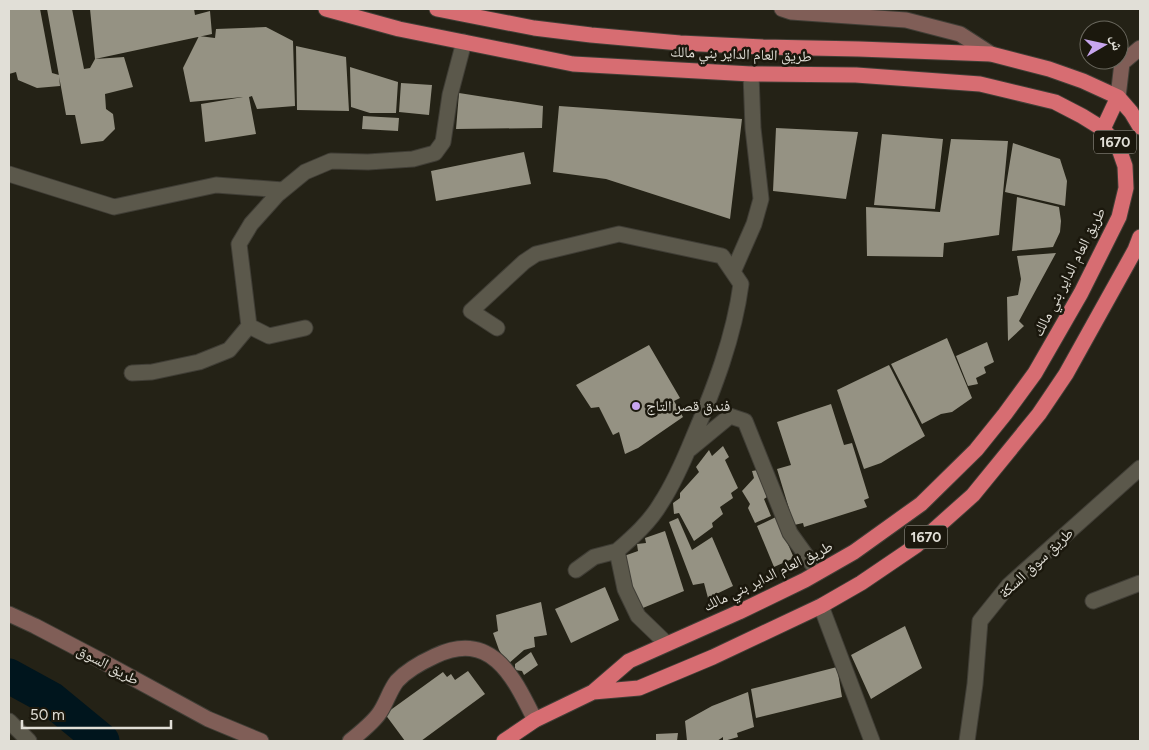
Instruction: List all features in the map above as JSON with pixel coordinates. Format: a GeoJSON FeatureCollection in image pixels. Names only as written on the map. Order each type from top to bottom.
{"type":"FeatureCollection","features":[{"type":"Feature","properties":{"kind":"highway","name":"طريق العام الداير بني مالك"},"geometry":{"type":"LineString","coordinates":[[326,9],[399,29],[573,64],[752,74],[856,75],[980,84],[1055,102],[1103,129],[1118,146],[1126,166],[1126,188],[1119,217],[1080,293],[1035,373],[976,450],[921,504],[861,547],[818,572],[739,612],[629,661],[593,692],[535,720],[504,741]]}},
{"type":"Feature","properties":{"kind":"highway","name":"طريق العام الداير بني مالك"},"geometry":{"type":"LineString","coordinates":[[437,9],[534,28],[680,43],[992,54],[1049,69],[1083,81],[1118,97],[1131,112],[1140,127]]}},
{"type":"Feature","properties":{"kind":"highway"},"geometry":{"type":"LineString","coordinates":[[1103,129],[1118,97]]}},
{"type":"Feature","properties":{"kind":"highway","name":"طريق العام الداير بني مالك"},"geometry":{"type":"LineString","coordinates":[[593,692],[639,688],[713,657],[821,606],[861,583],[917,545],[979,488],[1039,414],[1066,374],[1135,250],[1140,237]]}},
{"type":"Feature","properties":{"kind":"street"},"geometry":{"type":"LineString","coordinates":[[782,9],[792,12],[906,20],[960,34],[992,54]]}},
{"type":"Feature","properties":{"kind":"street"},"geometry":{"type":"LineString","coordinates":[[132,373],[152,372],[199,362],[229,350],[249,326],[239,244],[252,224],[283,190],[305,172],[331,161],[368,162],[413,158],[435,152],[443,142],[450,95],[464,42]]}},
{"type":"Feature","properties":{"kind":"street"},"geometry":{"type":"LineString","coordinates":[[1118,97],[1122,64],[1140,48]]}},
{"type":"Feature","properties":{"kind":"street"},"geometry":{"type":"LineString","coordinates":[[733,272],[754,224],[761,199],[753,128],[752,74]]}},
{"type":"Feature","properties":{"kind":"street"},"geometry":{"type":"LineString","coordinates":[[9,174],[114,206],[216,185],[283,190]]}},
{"type":"Feature","properties":{"kind":"street"},"geometry":{"type":"LineString","coordinates":[[497,328],[470,311],[524,262],[536,254],[619,234],[722,256],[741,284],[737,311],[711,393],[688,451],[661,504],[638,532],[617,551],[594,557],[576,570]]}},
{"type":"Feature","properties":{"kind":"street"},"geometry":{"type":"LineString","coordinates":[[249,326],[269,336],[305,328]]}},
{"type":"Feature","properties":{"kind":"street"},"geometry":{"type":"LineString","coordinates":[[688,451],[730,416],[745,421],[790,533],[818,572]]}},
{"type":"Feature","properties":{"kind":"street","name":"طريق سوق السكة"},"geometry":{"type":"LineString","coordinates":[[967,741],[975,684],[980,621],[1009,585],[1140,468]]}},
{"type":"Feature","properties":{"kind":"street"},"geometry":{"type":"LineString","coordinates":[[617,551],[625,589],[638,616],[666,643]]}},
{"type":"Feature","properties":{"kind":"street"},"geometry":{"type":"LineString","coordinates":[[1093,600],[1140,583]]}},
{"type":"Feature","properties":{"kind":"street"},"geometry":{"type":"LineString","coordinates":[[821,606],[872,741]]}},
{"type":"Feature","properties":{"kind":"street","name":"طريق السوق"},"geometry":{"type":"LineString","coordinates":[[9,614],[96,658],[208,719],[261,741]]}},
{"type":"Feature","properties":{"kind":"street"},"geometry":{"type":"LineString","coordinates":[[350,741],[379,714],[397,681],[419,664],[443,652],[462,648],[482,650],[501,662],[516,682],[535,720]]}},
{"type":"Feature","properties":{"kind":"street"},"geometry":{"type":"LineString","coordinates":[[9,721],[29,741]]}},
{"type":"Feature","properties":{"kind":"building"},"geometry":{"type":"Polygon","coordinates":[[[9,9],[40,9],[52,73],[59,75],[60,86],[37,88],[18,80],[16,72],[9,74],[9,9]]]}},
{"type":"Feature","properties":{"kind":"building"},"geometry":{"type":"Polygon","coordinates":[[[47,9],[72,9],[84,69],[90,68],[95,59],[124,57],[133,87],[105,94],[106,109],[113,114],[115,129],[103,141],[81,144],[75,115],[66,115],[47,9]]]}},
{"type":"Feature","properties":{"kind":"building"},"geometry":{"type":"Polygon","coordinates":[[[90,9],[194,9],[195,15],[210,11],[212,34],[95,59],[90,9]]]}},
{"type":"Feature","properties":{"kind":"building"},"geometry":{"type":"Polygon","coordinates":[[[266,27],[293,41],[295,106],[257,109],[252,96],[249,97],[256,134],[205,142],[201,104],[243,97],[190,102],[183,68],[199,36],[215,38],[216,29],[266,27]]]}},
{"type":"Feature","properties":{"kind":"building"},"geometry":{"type":"Polygon","coordinates":[[[296,46],[346,57],[349,111],[297,110],[296,46]]]}},
{"type":"Feature","properties":{"kind":"building"},"geometry":{"type":"Polygon","coordinates":[[[350,67],[398,82],[396,113],[370,113],[351,107],[350,67]]]}},
{"type":"Feature","properties":{"kind":"building"},"geometry":{"type":"Polygon","coordinates":[[[401,83],[432,85],[429,115],[399,112],[401,83]]]}},
{"type":"Feature","properties":{"kind":"building"},"geometry":{"type":"Polygon","coordinates":[[[459,93],[543,106],[542,128],[456,129],[459,93]]]}},
{"type":"Feature","properties":{"kind":"building"},"geometry":{"type":"Polygon","coordinates":[[[559,106],[742,119],[730,219],[606,179],[553,172],[559,106]]]}},
{"type":"Feature","properties":{"kind":"building"},"geometry":{"type":"Polygon","coordinates":[[[363,116],[399,118],[398,131],[362,129],[363,116]]]}},
{"type":"Feature","properties":{"kind":"building"},"geometry":{"type":"Polygon","coordinates":[[[776,128],[858,132],[846,199],[773,191],[776,128]]]}},
{"type":"Feature","properties":{"kind":"building"},"geometry":{"type":"Polygon","coordinates":[[[882,134],[943,139],[935,209],[874,205],[882,134]]]}},
{"type":"Feature","properties":{"kind":"building"},"geometry":{"type":"Polygon","coordinates":[[[951,139],[1008,141],[999,235],[944,243],[943,257],[867,256],[866,207],[940,212],[951,139]]]}},
{"type":"Feature","properties":{"kind":"building"},"geometry":{"type":"Polygon","coordinates":[[[1013,143],[1060,159],[1067,181],[1065,206],[1005,192],[1013,143]]]}},
{"type":"Feature","properties":{"kind":"building"},"geometry":{"type":"Polygon","coordinates":[[[524,152],[531,184],[436,201],[431,171],[524,152]]]}},
{"type":"Feature","properties":{"kind":"building"},"geometry":{"type":"Polygon","coordinates":[[[1017,197],[1059,207],[1060,232],[1053,247],[1012,251],[1017,197]]]}},
{"type":"Feature","properties":{"kind":"building"},"geometry":{"type":"Polygon","coordinates":[[[1056,253],[1019,321],[1024,326],[1008,341],[1007,297],[1018,295],[1021,279],[1017,256],[1056,253]]]}},
{"type":"Feature","properties":{"kind":"building"},"geometry":{"type":"Polygon","coordinates":[[[947,338],[972,398],[952,412],[941,414],[922,424],[891,364],[947,338]]]}},
{"type":"Feature","properties":{"kind":"building"},"geometry":{"type":"Polygon","coordinates":[[[987,342],[994,362],[984,367],[986,373],[976,378],[978,384],[968,386],[956,356],[987,342]]]}},
{"type":"Feature","properties":{"kind":"building"},"geometry":{"type":"Polygon","coordinates":[[[649,345],[680,398],[674,401],[683,417],[638,448],[625,454],[619,432],[613,435],[599,407],[591,408],[576,385],[649,345]]]}},
{"type":"Feature","properties":{"kind":"building"},"geometry":{"type":"Polygon","coordinates":[[[889,365],[925,436],[881,463],[864,469],[837,390],[889,365]]]}},
{"type":"Feature","properties":{"kind":"building"},"geometry":{"type":"Polygon","coordinates":[[[831,404],[844,445],[852,443],[869,498],[864,500],[867,507],[804,527],[803,523],[794,525],[777,469],[791,465],[777,422],[831,404]]]}},
{"type":"Feature","properties":{"kind":"building"},"geometry":{"type":"Polygon","coordinates":[[[723,446],[729,457],[725,460],[738,488],[731,493],[733,498],[720,507],[723,514],[712,523],[713,527],[694,541],[679,513],[674,514],[673,503],[680,498],[680,493],[699,472],[696,467],[709,450],[712,456],[723,446]]]}},
{"type":"Feature","properties":{"kind":"building"},"geometry":{"type":"Polygon","coordinates":[[[758,470],[767,497],[764,499],[771,516],[755,523],[748,508],[750,504],[742,491],[754,478],[752,471],[758,470]]]}},
{"type":"Feature","properties":{"kind":"building"},"geometry":{"type":"Polygon","coordinates":[[[776,517],[794,558],[774,567],[757,526],[776,517]]]}},
{"type":"Feature","properties":{"kind":"building"},"geometry":{"type":"Polygon","coordinates":[[[678,518],[692,550],[712,537],[733,586],[708,598],[704,583],[693,585],[669,522],[678,518]]]}},
{"type":"Feature","properties":{"kind":"building"},"geometry":{"type":"Polygon","coordinates":[[[665,531],[684,591],[638,610],[624,556],[638,551],[637,544],[646,543],[645,538],[665,531]]]}},
{"type":"Feature","properties":{"kind":"building"},"geometry":{"type":"Polygon","coordinates":[[[605,587],[619,620],[571,643],[555,609],[605,587]]]}},
{"type":"Feature","properties":{"kind":"building"},"geometry":{"type":"Polygon","coordinates":[[[541,602],[547,635],[534,637],[535,647],[524,650],[508,664],[499,650],[493,633],[498,631],[496,615],[541,602]]]}},
{"type":"Feature","properties":{"kind":"building"},"geometry":{"type":"Polygon","coordinates":[[[905,626],[922,668],[871,699],[851,655],[905,626]]]}},
{"type":"Feature","properties":{"kind":"building"},"geometry":{"type":"Polygon","coordinates":[[[531,652],[538,665],[524,675],[522,671],[515,670],[515,664],[531,652]]]}},
{"type":"Feature","properties":{"kind":"building"},"geometry":{"type":"Polygon","coordinates":[[[837,667],[842,697],[756,718],[751,689],[837,667]]]}},
{"type":"Feature","properties":{"kind":"building"},"geometry":{"type":"Polygon","coordinates":[[[468,671],[485,694],[421,741],[405,741],[385,714],[443,672],[447,677],[451,674],[455,680],[468,671]]]}},
{"type":"Feature","properties":{"kind":"building"},"geometry":{"type":"Polygon","coordinates":[[[748,692],[754,727],[737,733],[738,737],[724,741],[723,737],[717,741],[687,741],[685,721],[712,706],[748,692]]]}},
{"type":"Feature","properties":{"kind":"building"},"geometry":{"type":"Polygon","coordinates":[[[678,733],[677,741],[656,741],[656,734],[678,733]]]}},
{"type":"Feature","properties":{"kind":"waterway"},"geometry":{"type":"LineString","coordinates":[[9,676],[51,699],[102,741]]}},
{"type":"Feature","properties":{"kind":"place","name":"فندق قصر التاج"},"geometry":{"type":"Point","coordinates":[636,406]}}]}
